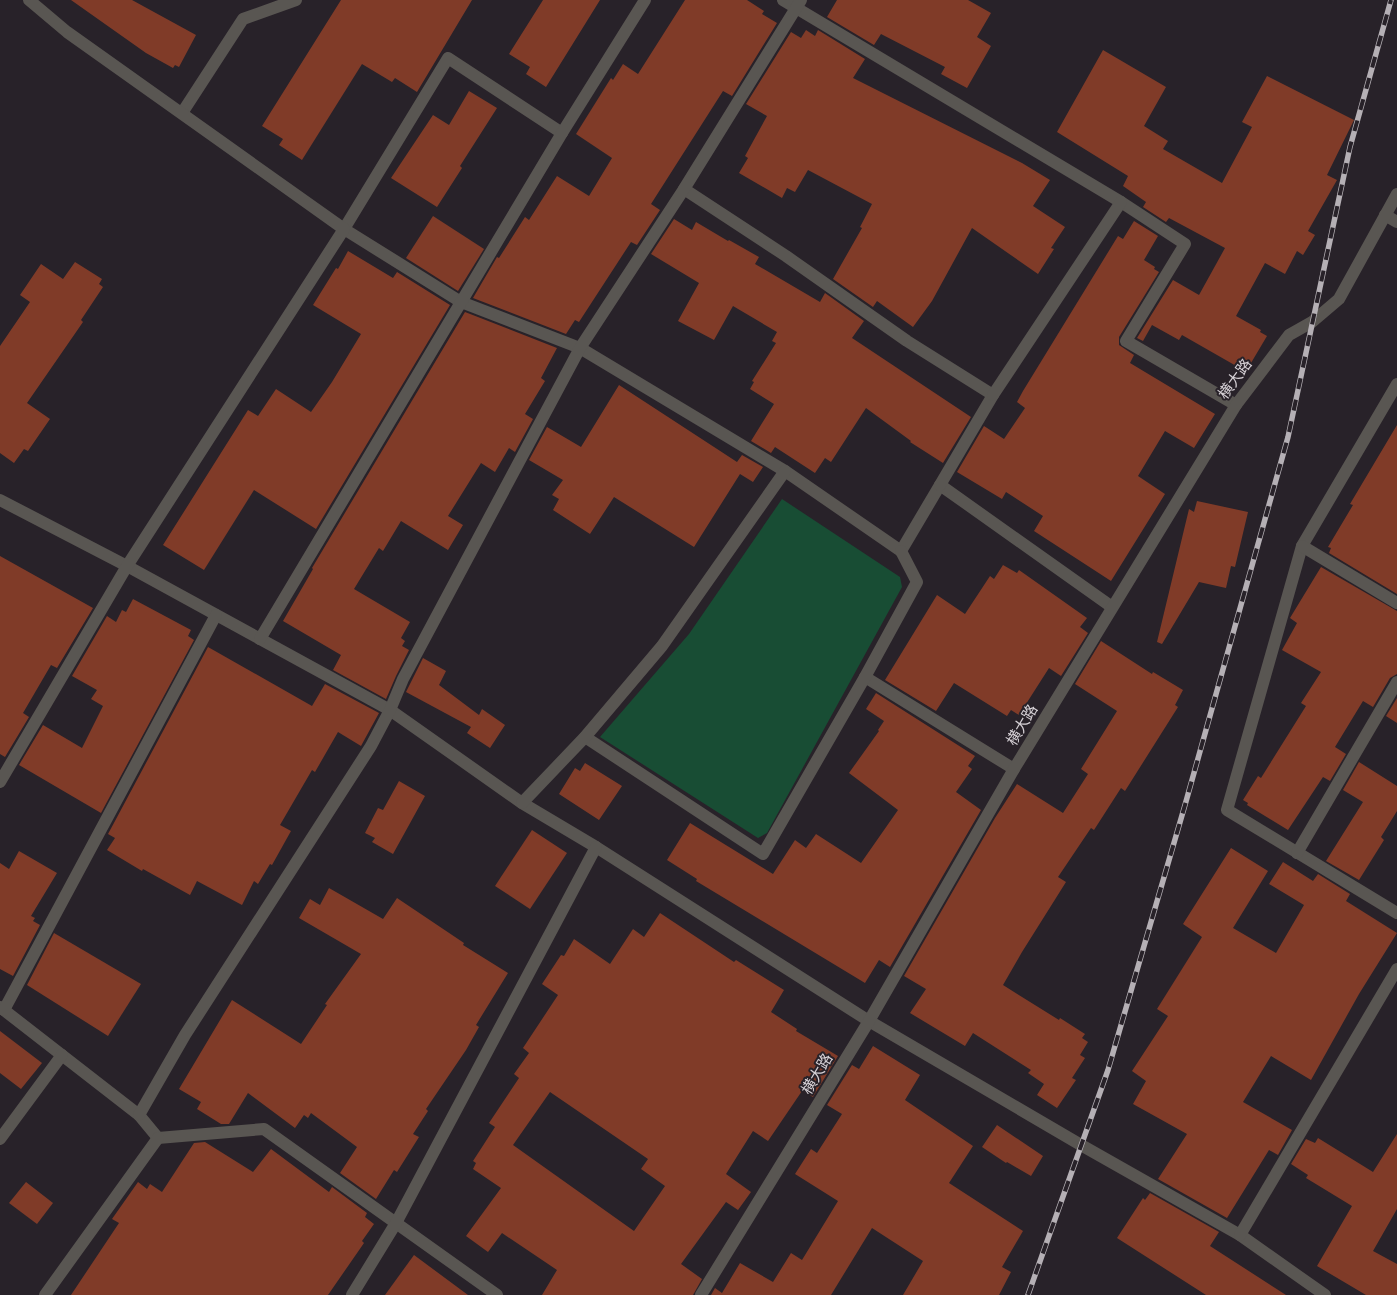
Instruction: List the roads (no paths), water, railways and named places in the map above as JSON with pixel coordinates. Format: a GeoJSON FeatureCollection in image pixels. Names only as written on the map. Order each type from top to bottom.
{"type":"FeatureCollection","features":[{"type":"Feature","properties":{"kind":"street"},"geometry":{"type":"LineString","coordinates":[[29,0],[67,32],[344,228],[461,302],[580,348],[785,471],[901,551],[917,582],[865,677],[763,854],[584,738]]}},
{"type":"Feature","properties":{"kind":"street"},"geometry":{"type":"LineString","coordinates":[[182,113],[243,19],[296,0]]}},
{"type":"Feature","properties":{"kind":"street"},"geometry":{"type":"LineString","coordinates":[[260,638],[562,132],[645,0]]}},
{"type":"Feature","properties":{"kind":"street"},"geometry":{"type":"LineString","coordinates":[[783,0],[799,4],[1185,244],[1126,341],[1236,405]]}},
{"type":"Feature","properties":{"kind":"street"},"geometry":{"type":"LineString","coordinates":[[139,1115],[185,1035],[371,746],[390,710],[403,679],[580,348],[684,189],[799,4]]}},
{"type":"Feature","properties":{"kind":"street"},"geometry":{"type":"LineString","coordinates":[[0,782],[127,566],[344,228],[448,58],[562,132]]}},
{"type":"Feature","properties":{"kind":"street"},"geometry":{"type":"LineString","coordinates":[[684,189],[786,256],[908,341],[993,394]]}},
{"type":"Feature","properties":{"kind":"street","name":"横大路"},"geometry":{"type":"LineString","coordinates":[[701,1295],[869,1021],[1014,769],[1236,405],[1289,335],[1312,322],[1339,299],[1397,194]]}},
{"type":"Feature","properties":{"kind":"street"},"geometry":{"type":"LineString","coordinates":[[901,551],[993,394],[1120,202]]}},
{"type":"Feature","properties":{"kind":"street"},"geometry":{"type":"LineString","coordinates":[[1385,215],[1397,222]]}},
{"type":"Feature","properties":{"kind":"street"},"geometry":{"type":"LineString","coordinates":[[1397,384],[1302,546],[1227,810],[1397,913]]}},
{"type":"Feature","properties":{"kind":"street"},"geometry":{"type":"LineString","coordinates":[[522,803],[584,738],[662,646],[785,471]]}},
{"type":"Feature","properties":{"kind":"street"},"geometry":{"type":"LineString","coordinates":[[940,485],[1112,607]]}},
{"type":"Feature","properties":{"kind":"street"},"geometry":{"type":"LineString","coordinates":[[0,500],[127,566],[390,710],[522,803],[596,847],[869,1021],[1081,1145],[1240,1234],[1325,1295]]}},
{"type":"Feature","properties":{"kind":"street"},"geometry":{"type":"LineString","coordinates":[[1302,546],[1397,603]]}},
{"type":"Feature","properties":{"kind":"street"},"geometry":{"type":"LineString","coordinates":[[158,1138],[139,1115],[2,1008],[216,615]]}},
{"type":"Feature","properties":{"kind":"street"},"geometry":{"type":"LineString","coordinates":[[865,677],[1014,769]]}},
{"type":"Feature","properties":{"kind":"street"},"geometry":{"type":"LineString","coordinates":[[1297,853],[1397,682]]}},
{"type":"Feature","properties":{"kind":"street"},"geometry":{"type":"LineString","coordinates":[[352,1295],[396,1223],[596,847]]}},
{"type":"Feature","properties":{"kind":"street"},"geometry":{"type":"LineString","coordinates":[[1240,1234],[1397,969]]}},
{"type":"Feature","properties":{"kind":"street"},"geometry":{"type":"LineString","coordinates":[[0,1139],[62,1055]]}},
{"type":"Feature","properties":{"kind":"street"},"geometry":{"type":"LineString","coordinates":[[45,1295],[158,1138],[264,1130],[497,1295]]}},
{"type":"Feature","properties":{"kind":"railway"},"geometry":{"type":"LineString","coordinates":[[1028,1295],[1108,1070],[1185,805],[1288,437],[1350,147],[1391,0]]}}]}
